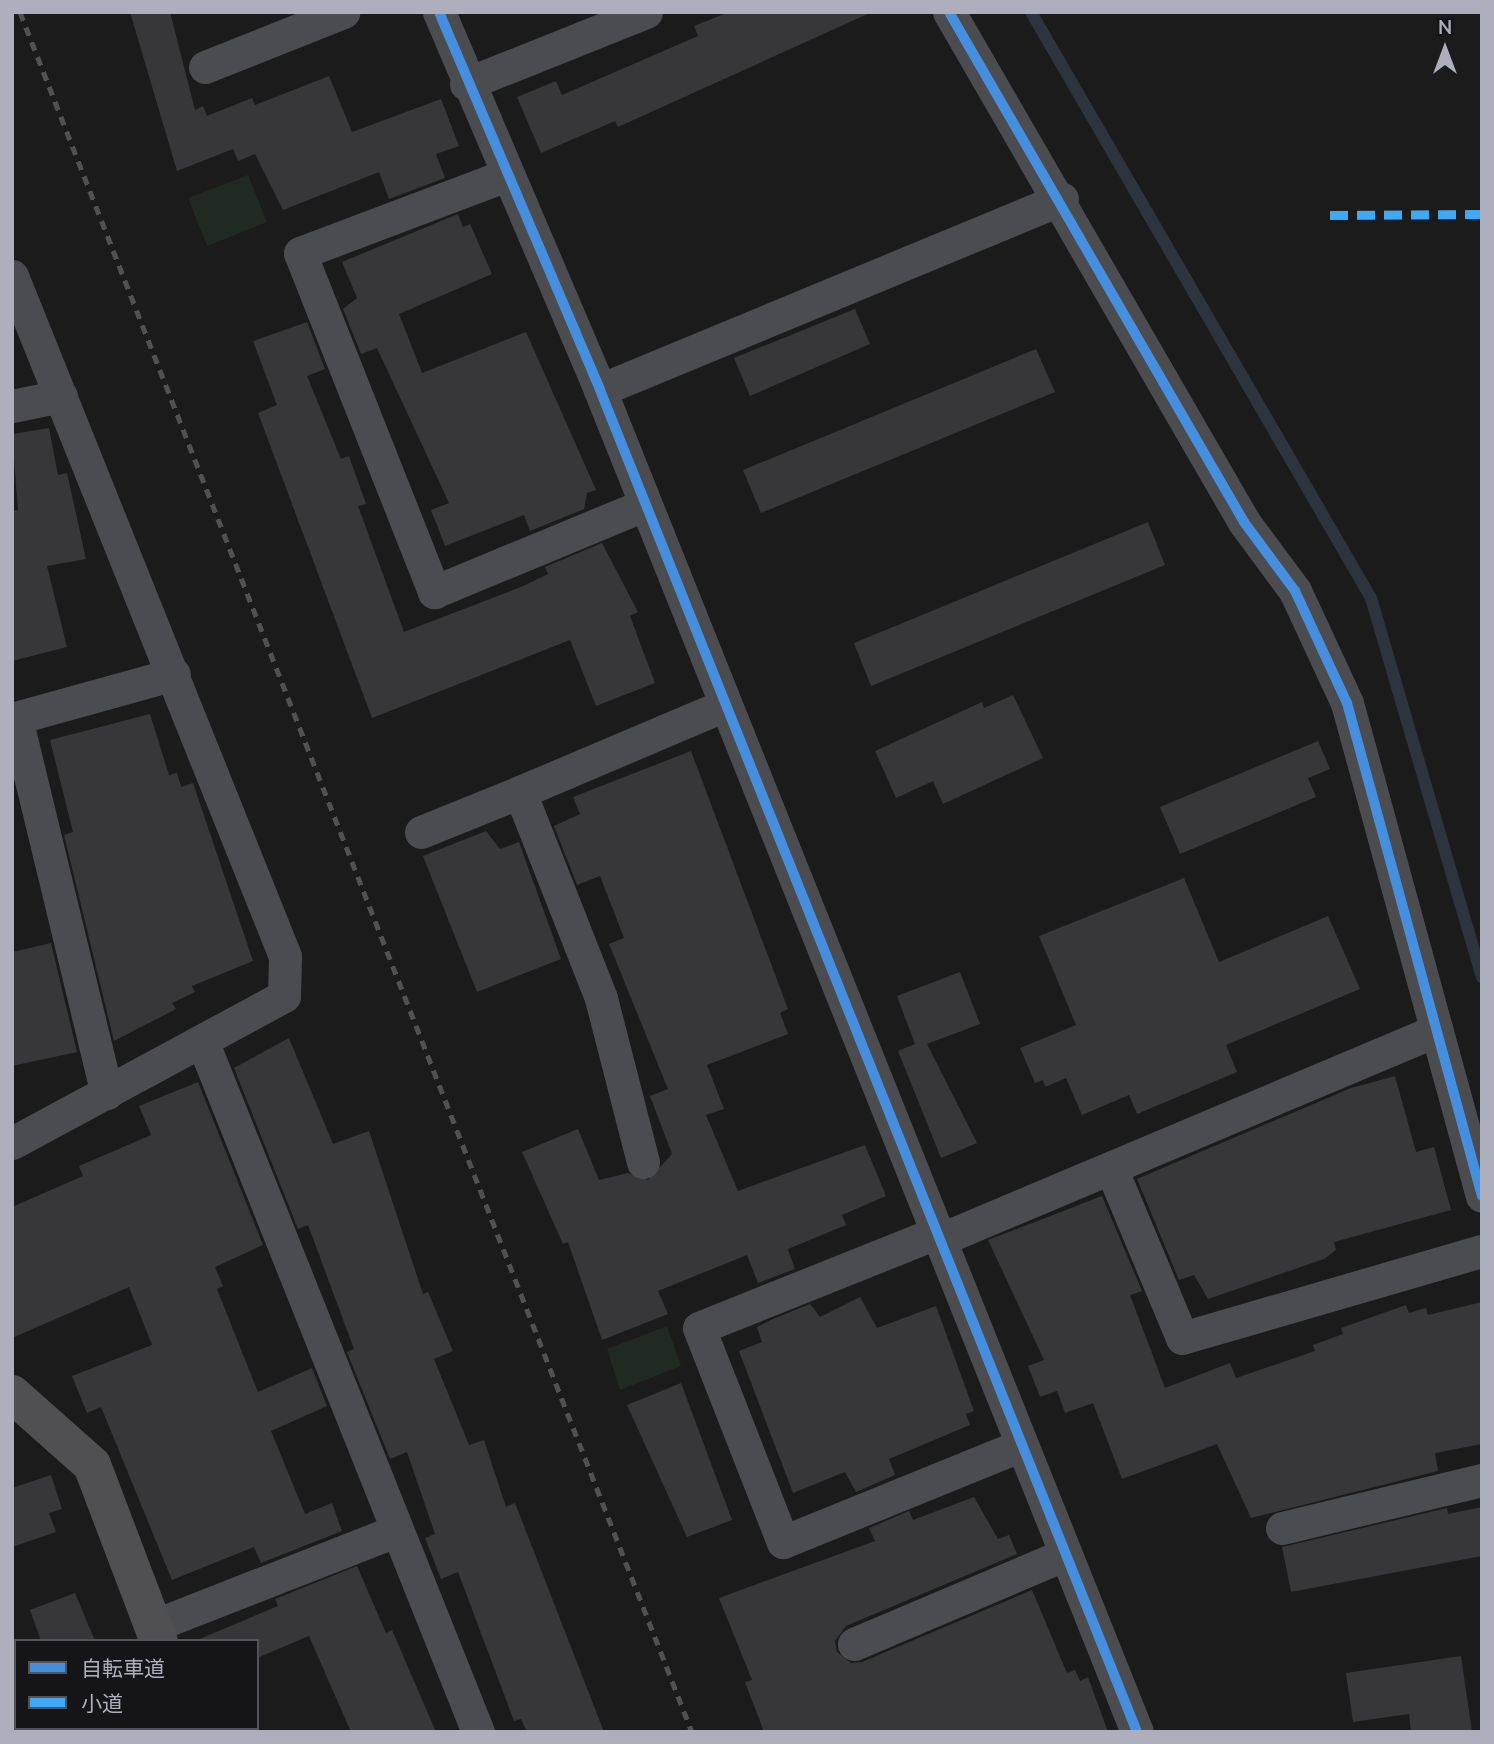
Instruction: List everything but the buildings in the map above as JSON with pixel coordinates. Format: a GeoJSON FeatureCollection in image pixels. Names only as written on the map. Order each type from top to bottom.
{"type":"FeatureCollection","features":[{"type":"Feature","properties":{"kind":"street"},"geometry":{"type":"LineString","coordinates":[[205,67],[342,12]]}},
{"type":"Feature","properties":{"kind":"street"},"geometry":{"type":"LineString","coordinates":[[439,12],[504,176],[600,390],[1019,1446],[1137,1732]]}},
{"type":"Feature","properties":{"kind":"street"},"geometry":{"type":"LineString","coordinates":[[466,84],[646,12]]}},
{"type":"Feature","properties":{"kind":"street"},"geometry":{"type":"LineString","coordinates":[[949,12],[1062,198],[1244,523],[1294,591],[1347,704],[1482,1196]]}},
{"type":"Feature","properties":{"kind":"street"},"geometry":{"type":"LineString","coordinates":[[504,176],[300,253],[434,592],[644,505]]}},
{"type":"Feature","properties":{"kind":"street"},"geometry":{"type":"LineString","coordinates":[[600,390],[1062,198]]}},
{"type":"Feature","properties":{"kind":"street"},"geometry":{"type":"LineString","coordinates":[[12,276],[285,956],[284,996],[203,1043],[12,1143]]}},
{"type":"Feature","properties":{"kind":"street"},"geometry":{"type":"LineString","coordinates":[[12,406],[61,396]]}},
{"type":"Feature","properties":{"kind":"street"},"geometry":{"type":"LineString","coordinates":[[107,1093],[14,719],[174,674]]}},
{"type":"Feature","properties":{"kind":"street"},"geometry":{"type":"LineString","coordinates":[[421,832],[725,705]]}},
{"type":"Feature","properties":{"kind":"street"},"geometry":{"type":"LineString","coordinates":[[520,792],[601,998],[643,1162]]}},
{"type":"Feature","properties":{"kind":"street"},"geometry":{"type":"LineString","coordinates":[[1019,1446],[783,1542],[699,1328],[1111,1168],[1437,1030]]}},
{"type":"Feature","properties":{"kind":"street"},"geometry":{"type":"LineString","coordinates":[[203,1043],[395,1531],[478,1732]]}},
{"type":"Feature","properties":{"kind":"street"},"geometry":{"type":"LineString","coordinates":[[1111,1168],[1182,1338],[1482,1251]]}},
{"type":"Feature","properties":{"kind":"street"},"geometry":{"type":"LineString","coordinates":[[12,1394],[92,1465],[156,1633],[395,1531]]}},
{"type":"Feature","properties":{"kind":"street"},"geometry":{"type":"LineString","coordinates":[[1282,1528],[1482,1480]]}},
{"type":"Feature","properties":{"kind":"street"},"geometry":{"type":"LineString","coordinates":[[854,1644],[1064,1555]]}},
{"type":"Feature","properties":{"kind":"shaded area"},"geometry":{"type":"Polygon","coordinates":[[[248,175],[267,222],[207,246],[188,198],[248,175]]]}},
{"type":"Feature","properties":{"kind":"shaded area"},"geometry":{"type":"Polygon","coordinates":[[[667,1326],[681,1366],[620,1390],[607,1349],[667,1326]]]}},
{"type":"Feature","properties":{"kind":"waterway"},"geometry":{"type":"LineString","coordinates":[[1031,12],[1371,598],[1482,977]]}},
{"type":"Feature","properties":{"kind":"railway"},"geometry":{"type":"LineString","coordinates":[[20,12],[692,1732]]}},
{"type":"Feature","properties":{"kind":"marked path"},"geometry":{"type":"LineString","coordinates":[[1330,215],[1482,214]]}},
{"type":"Feature","properties":{"kind":"cycle path"},"geometry":{"type":"LineString","coordinates":[[439,12],[600,390],[1137,1732]]}},
{"type":"Feature","properties":{"kind":"cycle path"},"geometry":{"type":"LineString","coordinates":[[949,12],[1244,522],[1295,591],[1347,703],[1482,1196]]}}]}
